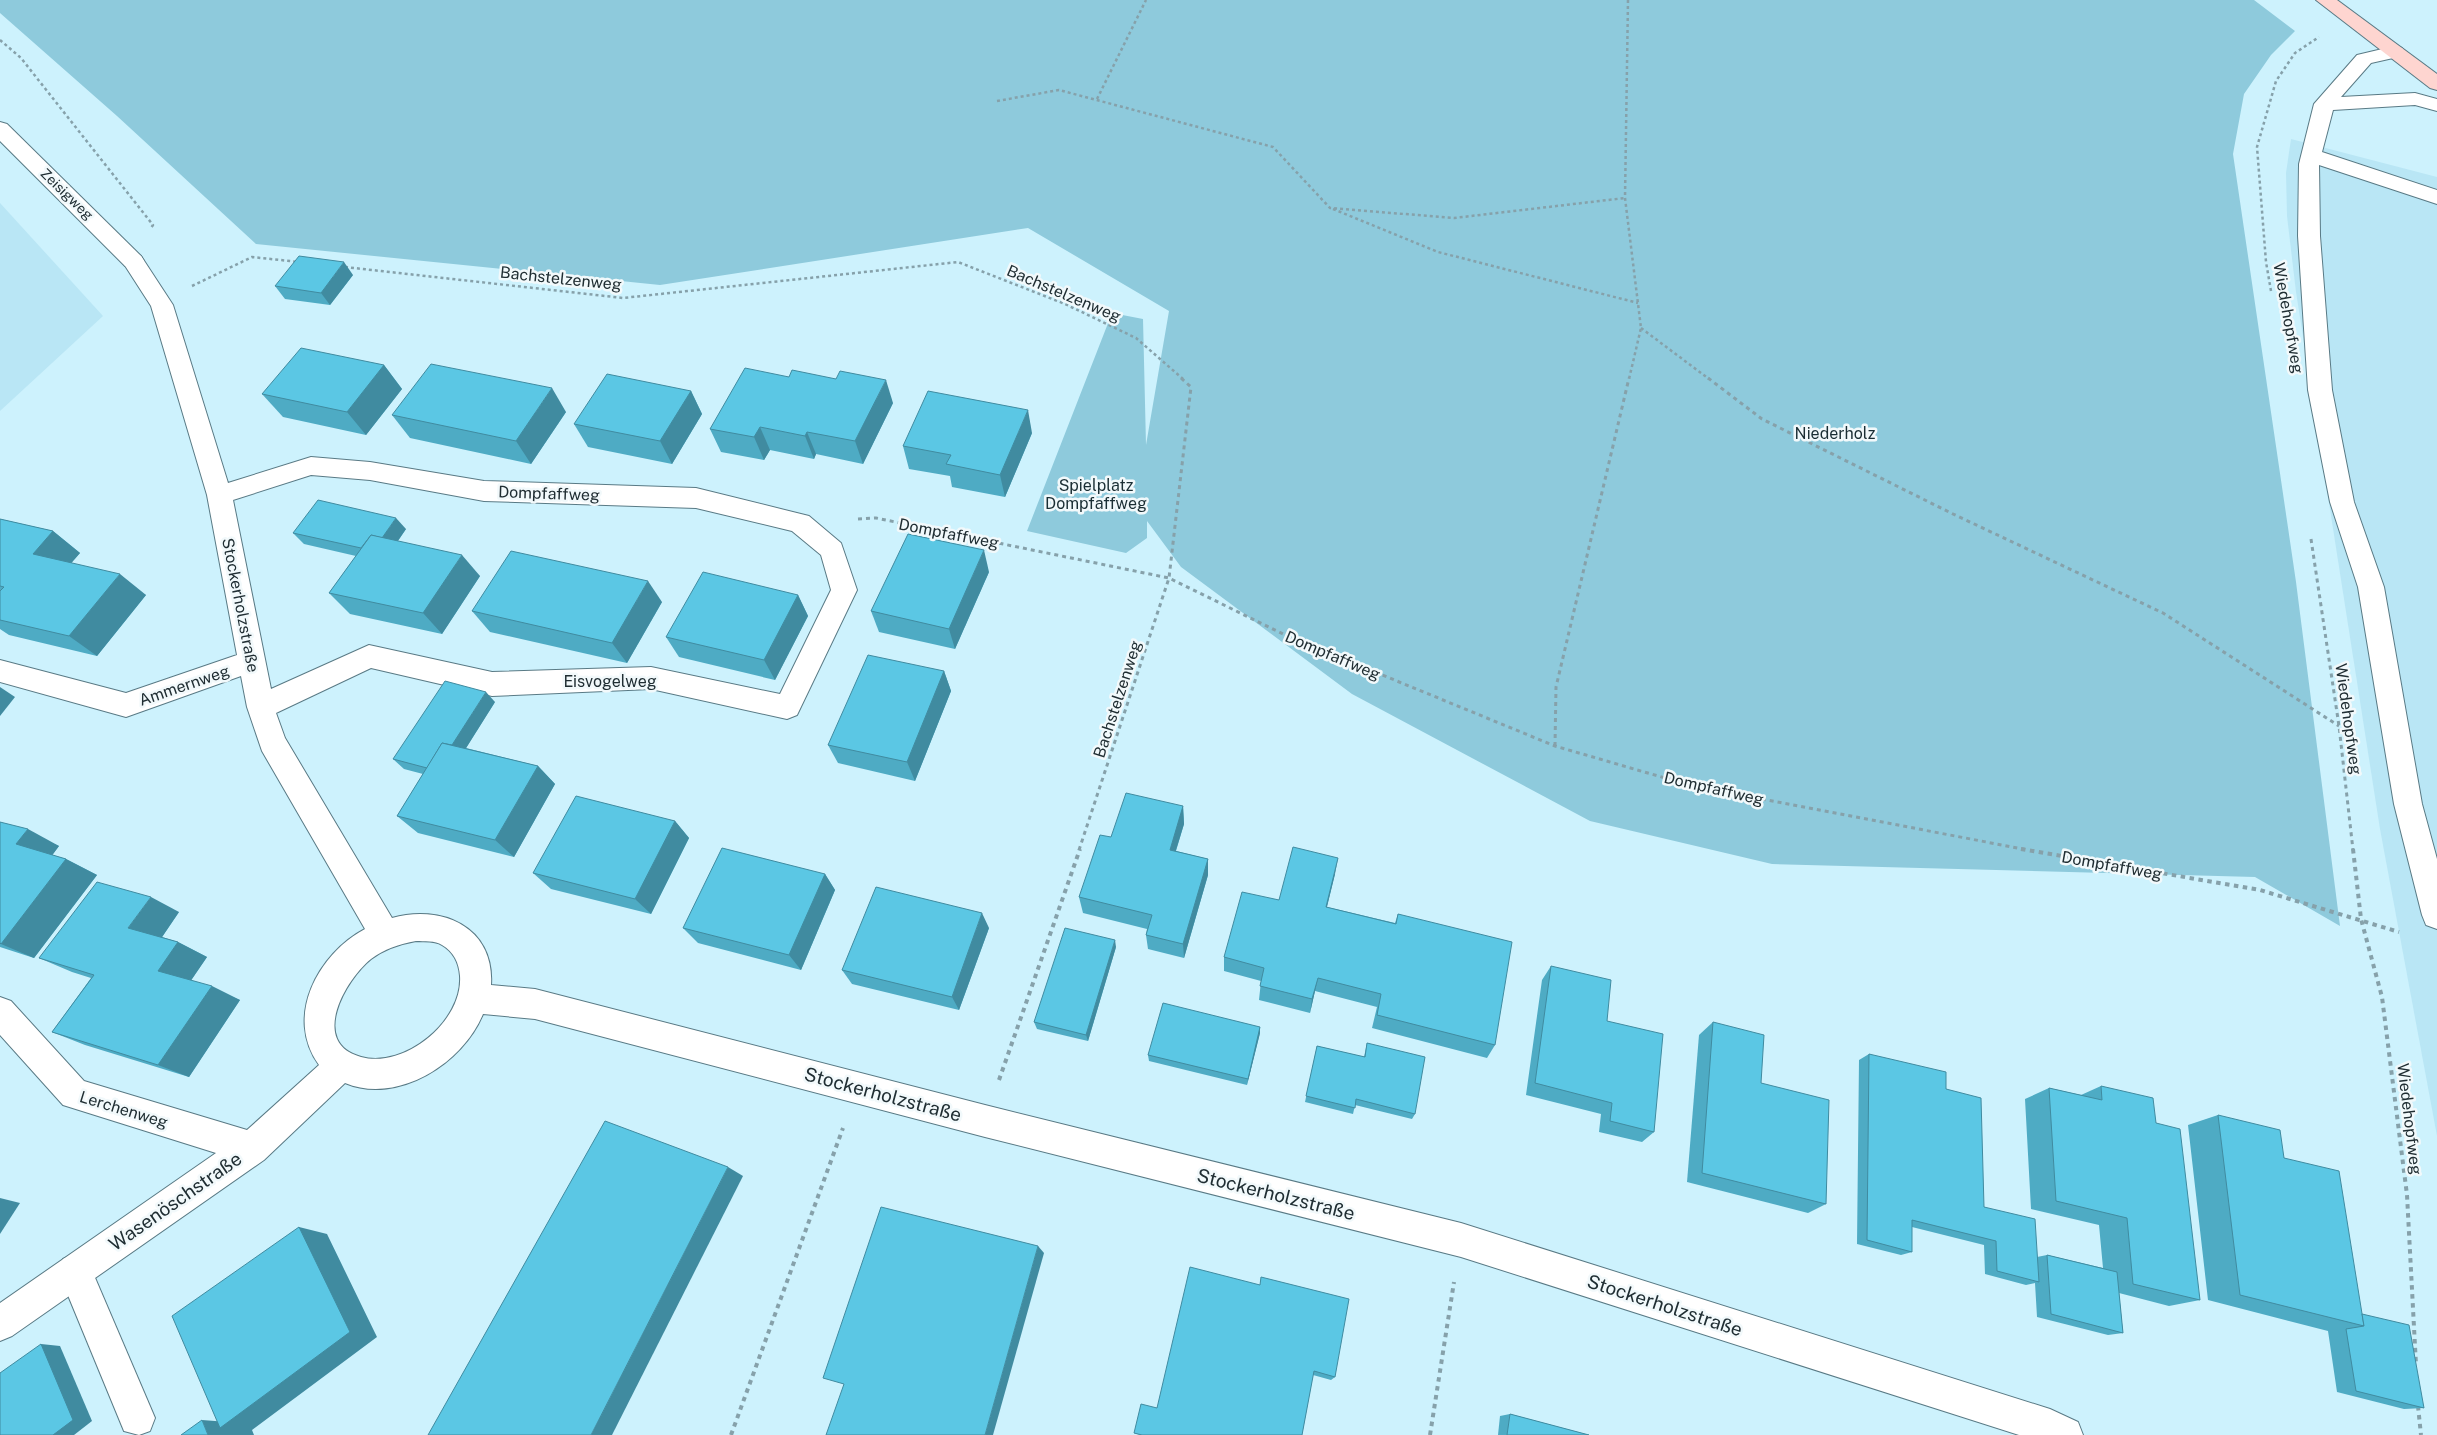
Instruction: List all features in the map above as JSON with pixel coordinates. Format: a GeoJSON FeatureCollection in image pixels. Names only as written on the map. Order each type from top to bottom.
{"type":"FeatureCollection","features":[{"type":"Feature","properties":{"kind":"main road"},"geometry":{"type":"LineString","coordinates":[[2325,0],[2437,84]]}},
{"type":"Feature","properties":{"kind":"street"},"geometry":{"type":"LineString","coordinates":[[2394,52],[2364,59],[2324,104],[2312,155],[2308,197],[2308,226],[2313,316],[2320,390],[2342,502],[2371,588],[2408,804],[2437,915]]}},
{"type":"Feature","properties":{"kind":"street"},"geometry":{"type":"LineString","coordinates":[[2324,104],[2415,99],[2437,105]]}},
{"type":"Feature","properties":{"kind":"street","name":"Zeisigweg"},"geometry":{"type":"LineString","coordinates":[[0,128],[133,260]]}},
{"type":"Feature","properties":{"kind":"street"},"geometry":{"type":"LineString","coordinates":[[2312,155],[2437,197]]}},
{"type":"Feature","properties":{"kind":"street","name":"Stockerholzstraße"},"geometry":{"type":"LineString","coordinates":[[133,260],[160,301],[219,495],[261,707],[272,742],[385,935]]}},
{"type":"Feature","properties":{"kind":"street","name":"Dompfaffweg"},"geometry":{"type":"LineString","coordinates":[[219,495],[311,466],[370,471],[484,491],[696,498],[800,523]]}},
{"type":"Feature","properties":{"kind":"street","name":"Eisvogelweg"},"geometry":{"type":"LineString","coordinates":[[261,707],[369,656],[492,684],[651,678],[787,707],[844,590],[832,550],[800,523]]}},
{"type":"Feature","properties":{"kind":"street","name":"Ammernweg"},"geometry":{"type":"LineString","coordinates":[[0,671],[126,705],[252,661]]}},
{"type":"Feature","properties":{"kind":"street"},"geometry":{"type":"LineString","coordinates":[[416,927],[440,929],[454,936],[473,957],[477,976],[474,998],[463,1023],[443,1045],[418,1063],[390,1073],[370,1074],[341,1066],[331,1057],[322,1043],[319,1032],[320,1006],[331,981],[342,966],[355,953],[385,935],[416,927]]}},
{"type":"Feature","properties":{"kind":"street","name":"Stockerholzstraße"},"geometry":{"type":"LineString","coordinates":[[474,998],[535,1004],[985,1121],[1461,1240],[2055,1432]]}},
{"type":"Feature","properties":{"kind":"street","name":"Lerchenweg"},"geometry":{"type":"LineString","coordinates":[[0,1012],[74,1094],[252,1148]]}},
{"type":"Feature","properties":{"kind":"street","name":"Wasenöschstraße"},"geometry":{"type":"LineString","coordinates":[[0,1324],[252,1148],[341,1066]]}},
{"type":"Feature","properties":{"kind":"street"},"geometry":{"type":"LineString","coordinates":[[75,1271],[137,1418]]}},
{"type":"Feature","properties":{"kind":"path"},"geometry":{"type":"LineString","coordinates":[[1097,99],[1146,0]]}},
{"type":"Feature","properties":{"kind":"path"},"geometry":{"type":"LineString","coordinates":[[1555,746],[1556,687],[1641,328],[1625,198],[1628,0]]}},
{"type":"Feature","properties":{"kind":"path","name":"Wiedehopfweg"},"geometry":{"type":"LineString","coordinates":[[2273,301],[2266,262],[2257,147],[2276,81],[2296,53],[2327,32]]}},
{"type":"Feature","properties":{"kind":"path"},"geometry":{"type":"LineString","coordinates":[[0,40],[21,58],[153,225],[133,260]]}},
{"type":"Feature","properties":{"kind":"path"},"geometry":{"type":"LineString","coordinates":[[997,101],[1059,90],[1273,148],[1330,208],[1438,252],[1638,303]]}},
{"type":"Feature","properties":{"kind":"path"},"geometry":{"type":"LineString","coordinates":[[1330,208],[1454,218],[1625,198]]}},
{"type":"Feature","properties":{"kind":"path"},"geometry":{"type":"LineString","coordinates":[[160,301],[252,257],[301,262]]}},
{"type":"Feature","properties":{"kind":"path","name":"Bachstelzenweg"},"geometry":{"type":"LineString","coordinates":[[340,266],[623,298],[958,262],[1065,304],[1136,338],[1191,387],[1169,578],[1105,777],[985,1121]]}},
{"type":"Feature","properties":{"kind":"path"},"geometry":{"type":"LineString","coordinates":[[1641,328],[1762,419],[1953,514],[2163,613],[2339,726]]}},
{"type":"Feature","properties":{"kind":"path","name":"Dompfaffweg"},"geometry":{"type":"LineString","coordinates":[[800,523],[876,518],[1169,578],[1285,635],[1555,746],[1689,785],[1973,841],[2260,890],[2361,919],[2403,934]]}},
{"type":"Feature","properties":{"kind":"path","name":"Wiedehopfweg"},"geometry":{"type":"LineString","coordinates":[[2310,533],[2339,726],[2361,919],[2382,997],[2407,1195],[2416,1371]]}},
{"type":"Feature","properties":{"kind":"path"},"geometry":{"type":"LineString","coordinates":[[731,1435],[858,1088]]}},
{"type":"Feature","properties":{"kind":"path"},"geometry":{"type":"LineString","coordinates":[[1430,1435],[1461,1240]]}},
{"type":"Feature","properties":{"kind":"path"},"geometry":{"type":"LineString","coordinates":[[2418,1400],[2421,1435]]}},
{"type":"Feature","properties":{"kind":"shaded area"},"geometry":{"type":"Polygon","coordinates":[[[2291,139],[2437,177],[2437,1136],[2380,829],[2296,292],[2287,216],[2286,173],[2291,139]]]}},
{"type":"Feature","properties":{"kind":"shaded area"},"geometry":{"type":"Polygon","coordinates":[[[0,203],[103,316],[0,411],[0,203]]]}},
{"type":"Feature","properties":{"kind":"green space","name":"Niederholz"},"geometry":{"type":"Polygon","coordinates":[[[0,0],[2254,0],[2295,31],[2271,55],[2244,94],[2233,154],[2296,582],[2340,926],[2255,877],[1772,864],[1590,821],[1352,694],[1181,567],[1147,521],[1147,538],[1126,553],[1027,531],[1112,313],[1143,319],[1146,445],[1169,311],[1028,228],[660,285],[256,244],[117,116],[0,13],[0,0]]]}},
{"type":"Feature","properties":{"kind":"building"},"geometry":{"type":"Polygon","coordinates":[[[299,256],[344,262],[321,293],[275,286],[299,256]]]}},
{"type":"Feature","properties":{"kind":"building"},"geometry":{"type":"Polygon","coordinates":[[[301,348],[384,365],[347,412],[262,394],[301,348]]]}},
{"type":"Feature","properties":{"kind":"building"},"geometry":{"type":"Polygon","coordinates":[[[431,364],[552,388],[516,441],[392,415],[431,364]]]}},
{"type":"Feature","properties":{"kind":"building"},"geometry":{"type":"Polygon","coordinates":[[[745,368],[789,377],[792,370],[836,379],[840,371],[886,380],[855,441],[807,432],[805,436],[760,427],[754,437],[710,429],[745,368]]]}},
{"type":"Feature","properties":{"kind":"building"},"geometry":{"type":"Polygon","coordinates":[[[607,374],[691,391],[660,441],[574,424],[607,374]]]}},
{"type":"Feature","properties":{"kind":"building"},"geometry":{"type":"Polygon","coordinates":[[[928,391],[1028,410],[1000,475],[946,464],[951,455],[903,446],[928,391]]]}},
{"type":"Feature","properties":{"kind":"building"},"geometry":{"type":"Polygon","coordinates":[[[318,500],[396,518],[382,538],[371,535],[361,548],[293,533],[318,500]]]}},
{"type":"Feature","properties":{"kind":"building"},"geometry":{"type":"Polygon","coordinates":[[[0,519],[53,531],[33,554],[120,574],[69,636],[0,620],[0,591],[4,587],[0,586],[0,519]]]}},
{"type":"Feature","properties":{"kind":"building"},"geometry":{"type":"Polygon","coordinates":[[[908,534],[984,550],[949,629],[871,611],[908,534]]]}},
{"type":"Feature","properties":{"kind":"building"},"geometry":{"type":"Polygon","coordinates":[[[371,535],[462,555],[423,613],[329,593],[371,535]]]}},
{"type":"Feature","properties":{"kind":"building"},"geometry":{"type":"Polygon","coordinates":[[[511,551],[648,581],[612,643],[472,611],[511,551]]]}},
{"type":"Feature","properties":{"kind":"building"},"geometry":{"type":"Polygon","coordinates":[[[703,572],[798,595],[764,660],[666,637],[703,572]]]}},
{"type":"Feature","properties":{"kind":"building"},"geometry":{"type":"Polygon","coordinates":[[[868,655],[944,671],[907,762],[828,745],[868,655]]]}},
{"type":"Feature","properties":{"kind":"building"},"geometry":{"type":"Polygon","coordinates":[[[445,681],[486,692],[452,745],[442,743],[427,768],[393,759],[445,681]]]}},
{"type":"Feature","properties":{"kind":"building"},"geometry":{"type":"Polygon","coordinates":[[[442,743],[538,766],[495,840],[397,816],[442,743]]]}},
{"type":"Feature","properties":{"kind":"building"},"geometry":{"type":"Polygon","coordinates":[[[1126,793],[1183,806],[1170,850],[1208,859],[1183,944],[1146,935],[1152,915],[1079,897],[1100,835],[1111,837],[1126,793]]]}},
{"type":"Feature","properties":{"kind":"building"},"geometry":{"type":"Polygon","coordinates":[[[576,796],[675,821],[635,899],[533,873],[576,796]]]}},
{"type":"Feature","properties":{"kind":"building"},"geometry":{"type":"Polygon","coordinates":[[[0,822],[28,829],[16,844],[66,859],[1,944],[0,943],[0,822]]]}},
{"type":"Feature","properties":{"kind":"building"},"geometry":{"type":"Polygon","coordinates":[[[1293,847],[1338,858],[1326,907],[1396,924],[1398,914],[1512,942],[1495,1045],[1377,1015],[1381,994],[1318,978],[1312,999],[1260,986],[1264,968],[1224,957],[1242,892],[1279,900],[1293,847]]]}},
{"type":"Feature","properties":{"kind":"building"},"geometry":{"type":"Polygon","coordinates":[[[722,848],[825,874],[789,955],[683,928],[722,848]]]}},
{"type":"Feature","properties":{"kind":"building"},"geometry":{"type":"Polygon","coordinates":[[[97,882],[151,897],[128,928],[178,942],[158,971],[212,986],[158,1065],[52,1032],[94,975],[39,958],[97,882]]]}},
{"type":"Feature","properties":{"kind":"building"},"geometry":{"type":"Polygon","coordinates":[[[876,887],[982,913],[952,997],[842,970],[876,887]]]}},
{"type":"Feature","properties":{"kind":"building"},"geometry":{"type":"Polygon","coordinates":[[[1065,928],[1115,940],[1086,1035],[1034,1022],[1065,928]]]}},
{"type":"Feature","properties":{"kind":"building"},"geometry":{"type":"Polygon","coordinates":[[[1551,966],[1611,980],[1607,1021],[1663,1034],[1654,1132],[1610,1121],[1612,1103],[1535,1083],[1551,966]]]}},
{"type":"Feature","properties":{"kind":"building"},"geometry":{"type":"Polygon","coordinates":[[[1163,1003],[1260,1027],[1248,1079],[1148,1055],[1163,1003]]]}},
{"type":"Feature","properties":{"kind":"building"},"geometry":{"type":"Polygon","coordinates":[[[1713,1022],[1764,1035],[1761,1083],[1829,1100],[1826,1204],[1702,1173],[1713,1022]]]}},
{"type":"Feature","properties":{"kind":"building"},"geometry":{"type":"Polygon","coordinates":[[[1367,1043],[1425,1057],[1415,1114],[1356,1099],[1355,1108],[1306,1096],[1317,1046],[1365,1057],[1367,1043]]]}},
{"type":"Feature","properties":{"kind":"building"},"geometry":{"type":"Polygon","coordinates":[[[1869,1054],[1946,1072],[1946,1089],[1981,1098],[1984,1207],[2035,1219],[2039,1282],[1997,1271],[1996,1241],[1912,1220],[1912,1252],[1867,1240],[1869,1054]]]}},
{"type":"Feature","properties":{"kind":"building"},"geometry":{"type":"Polygon","coordinates":[[[2101,1086],[2153,1098],[2156,1123],[2180,1129],[2200,1300],[2133,1284],[2127,1218],[2056,1201],[2049,1088],[2102,1100],[2101,1086]]]}},
{"type":"Feature","properties":{"kind":"building"},"geometry":{"type":"Polygon","coordinates":[[[2218,1115],[2280,1130],[2284,1158],[2339,1171],[2364,1326],[2240,1295],[2218,1115]]]}},
{"type":"Feature","properties":{"kind":"building"},"geometry":{"type":"Polygon","coordinates":[[[605,1121],[728,1167],[591,1435],[428,1435],[605,1121]]]}},
{"type":"Feature","properties":{"kind":"building"},"geometry":{"type":"Polygon","coordinates":[[[881,1207],[1038,1246],[985,1435],[826,1435],[844,1384],[823,1378],[881,1207]]]}},
{"type":"Feature","properties":{"kind":"building"},"geometry":{"type":"Polygon","coordinates":[[[299,1227],[350,1332],[220,1428],[172,1316],[299,1227]]]}},
{"type":"Feature","properties":{"kind":"building"},"geometry":{"type":"Polygon","coordinates":[[[2047,1255],[2117,1272],[2123,1333],[2051,1314],[2047,1255]]]}},
{"type":"Feature","properties":{"kind":"building"},"geometry":{"type":"Polygon","coordinates":[[[1190,1267],[1260,1285],[1261,1277],[1349,1299],[1335,1377],[1314,1371],[1302,1435],[1142,1435],[1134,1433],[1141,1404],[1157,1408],[1190,1267]]]}},
{"type":"Feature","properties":{"kind":"building"},"geometry":{"type":"Polygon","coordinates":[[[2362,1314],[2409,1325],[2424,1408],[2356,1391],[2346,1329],[2364,1326],[2362,1314]]]}},
{"type":"Feature","properties":{"kind":"building"},"geometry":{"type":"Polygon","coordinates":[[[41,1344],[73,1420],[53,1435],[0,1435],[0,1373],[41,1344]]]}},
{"type":"Feature","properties":{"kind":"building"},"geometry":{"type":"Polygon","coordinates":[[[1510,1414],[1589,1435],[1507,1435],[1510,1414]]]}},
{"type":"Feature","properties":{"kind":"building"},"geometry":{"type":"Polygon","coordinates":[[[202,1420],[208,1435],[181,1435],[202,1420]]]}},
{"type":"Feature","properties":{"kind":"park label","name":"Spielplatz Dompfaffweg"},"geometry":{"type":"Point","coordinates":[1096,494]}}]}
